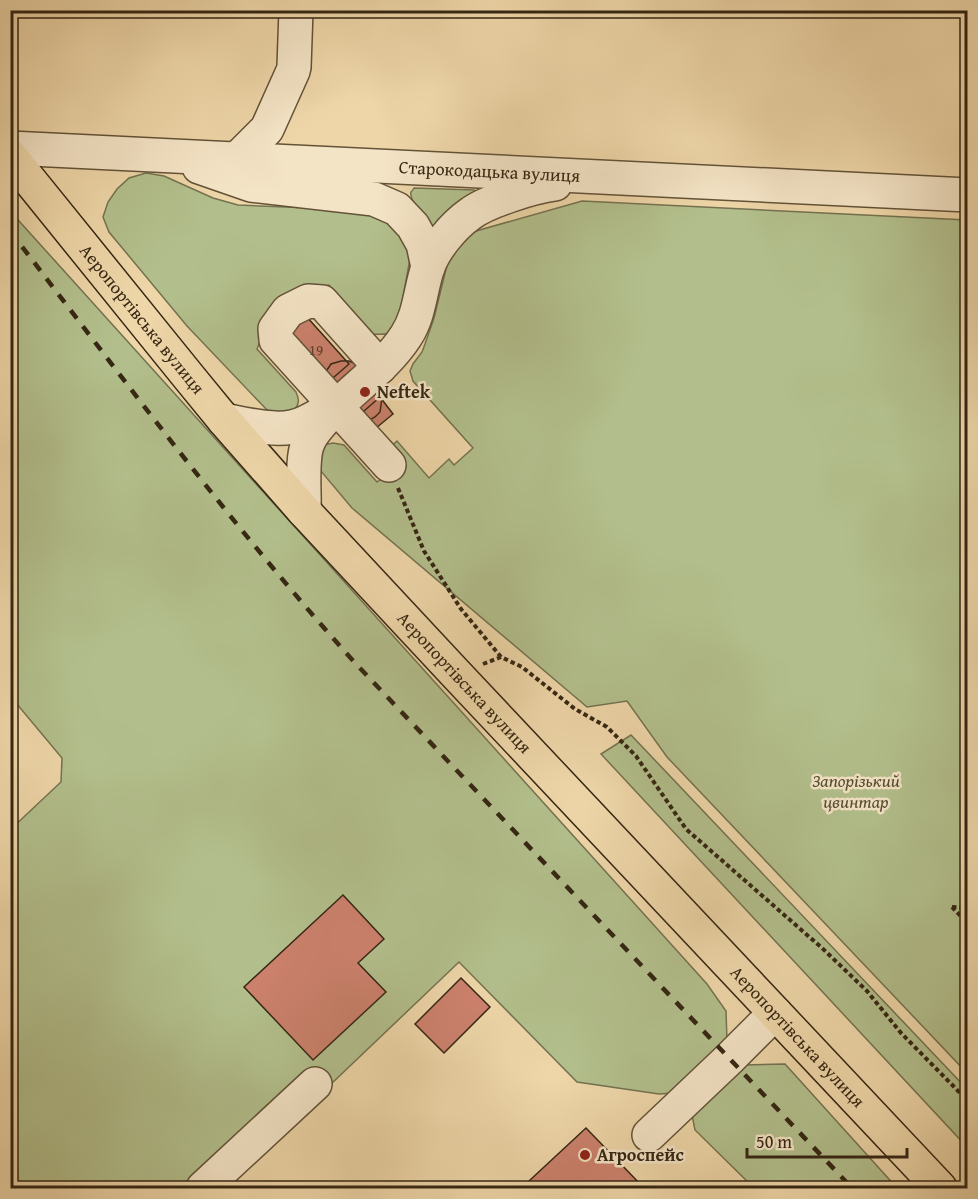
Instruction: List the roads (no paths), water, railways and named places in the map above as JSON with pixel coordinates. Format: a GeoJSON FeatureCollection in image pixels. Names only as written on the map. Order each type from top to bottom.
{"type":"FeatureCollection","features":[{"type":"Feature","properties":{"kind":"main road","name":"Аеропортівська вулиця"},"geometry":{"type":"LineString","coordinates":[[10,156],[224,420],[304,511],[940,1188]]}},
{"type":"Feature","properties":{"kind":"street"},"geometry":{"type":"LineString","coordinates":[[237,159],[267,129],[293,71],[296,10]]}},
{"type":"Feature","properties":{"kind":"street","name":"Старокодацька вулиця"},"geometry":{"type":"LineString","coordinates":[[10,148],[968,195]]}},
{"type":"Feature","properties":{"kind":"street"},"geometry":{"type":"LineString","coordinates":[[167,156],[250,185],[374,199],[397,209],[414,226],[423,244],[428,267]]}},
{"type":"Feature","properties":{"kind":"street"},"geometry":{"type":"LineString","coordinates":[[304,511],[305,456],[314,432],[336,406],[394,353],[406,336],[413,322],[428,267],[439,245],[470,214],[489,204],[542,186],[595,177]]}},
{"type":"Feature","properties":{"kind":"street"},"geometry":{"type":"LineString","coordinates":[[380,367],[322,302],[308,301],[288,310],[275,329],[276,340],[389,465]]}},
{"type":"Feature","properties":{"kind":"street"},"geometry":{"type":"LineString","coordinates":[[224,420],[277,428],[290,427],[336,406]]}},
{"type":"Feature","properties":{"kind":"street"},"geometry":{"type":"LineString","coordinates":[[649,1136],[775,1013]]}},
{"type":"Feature","properties":{"kind":"street"},"geometry":{"type":"LineString","coordinates":[[203,1188],[315,1084]]}},
{"type":"Feature","properties":{"kind":"railway"},"geometry":{"type":"LineString","coordinates":[[10,231],[179,452],[311,613],[357,665],[852,1188]]}},
{"type":"Feature","properties":{"kind":"place","name":"Neftek"},"geometry":{"type":"Point","coordinates":[365,392]}},
{"type":"Feature","properties":{"kind":"place","name":"Агроспейс"},"geometry":{"type":"Point","coordinates":[585,1155]}},
{"type":"Feature","properties":{"kind":"park label","name":"Запорізький цвинтар"},"geometry":{"type":"Point","coordinates":[856,791]}}]}
